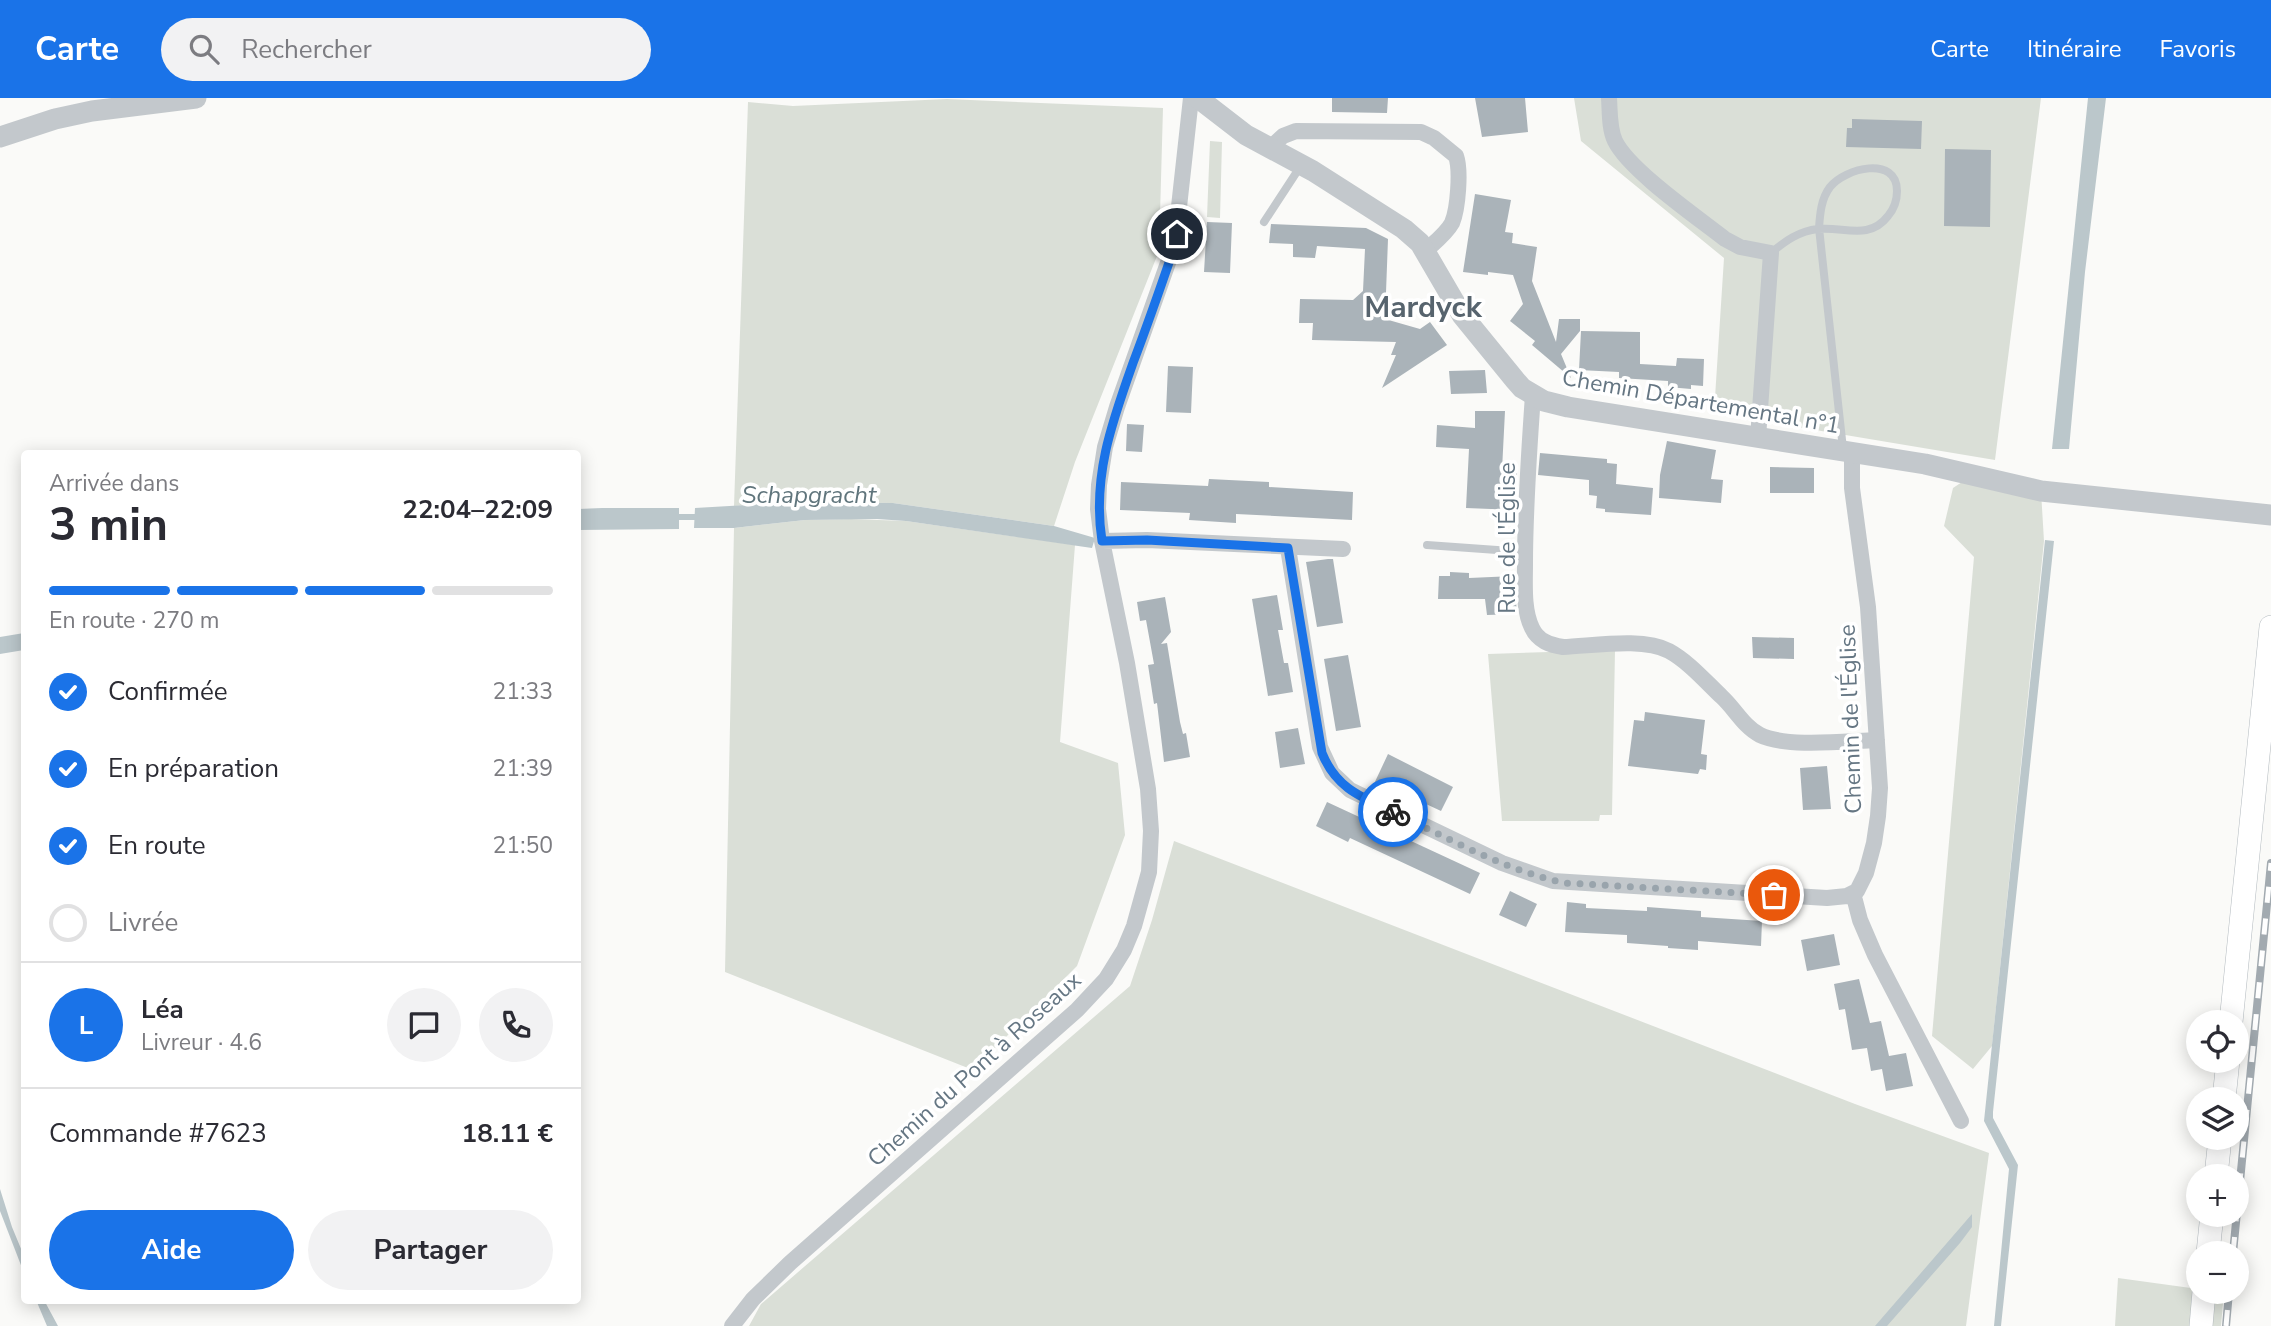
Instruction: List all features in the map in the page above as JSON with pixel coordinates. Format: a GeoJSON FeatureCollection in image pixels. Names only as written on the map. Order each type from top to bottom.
{"type":"FeatureCollection","features":[{"type":"Feature","properties":{"kind":"main road"},"geometry":{"type":"LineString","coordinates":[[2232,1010],[2271,627]]}},
{"type":"Feature","properties":{"kind":"main road"},"geometry":{"type":"LineString","coordinates":[[2201,1326],[2203,1304]]}},
{"type":"Feature","properties":{"kind":"street"},"geometry":{"type":"LineString","coordinates":[[0,137],[92,111],[196,98]]}},
{"type":"Feature","properties":{"kind":"street","name":"Chemin du Pont à Roseaux"},"geometry":{"type":"LineString","coordinates":[[732,1326],[753,1299],[790,1263],[1066,1022],[1106,979],[1124,950],[1134,926],[1146,885],[1151,818],[1098,509],[1103,459],[1117,407],[1175,243],[1191,98]]}},
{"type":"Feature","properties":{"kind":"street","name":"Chemin Départemental n°1"},"geometry":{"type":"LineString","coordinates":[[1198,98],[1236,128],[1269,149],[1302,164],[1405,229],[1425,251],[1453,302],[1472,328],[1515,380],[1544,401],[1925,464],[2041,491],[2271,515]]}},
{"type":"Feature","properties":{"kind":"street"},"geometry":{"type":"LineString","coordinates":[[1609,98],[1612,134],[1623,155],[1725,239],[1740,247],[1771,253],[1758,438]]}},
{"type":"Feature","properties":{"kind":"street"},"geometry":{"type":"LineString","coordinates":[[1269,149],[1283,136],[1296,131],[1421,132],[1434,138],[1456,156],[1459,174],[1452,223],[1425,251]]}},
{"type":"Feature","properties":{"kind":"street","name":"Rue de l'Église"},"geometry":{"type":"LineString","coordinates":[[1533,395],[1525,552],[1528,618],[1539,639],[1553,646],[1563,647],[1647,644],[1663,648],[1677,656],[1759,735],[1787,742],[1878,740]]}},
{"type":"Feature","properties":{"kind":"street","name":"Chemin de l'Église"},"geometry":{"type":"LineString","coordinates":[[1848,453],[1867,593],[1880,788],[1877,823],[1867,873],[1861,887],[1853,893]]}},
{"type":"Feature","properties":{"kind":"street"},"geometry":{"type":"LineString","coordinates":[[1102,541],[1147,540],[1343,549]]}},
{"type":"Feature","properties":{"kind":"street"},"geometry":{"type":"LineString","coordinates":[[1288,548],[1320,747],[1332,773],[1350,790],[1502,863],[1565,883],[1827,898],[1853,893],[1860,920],[1875,955],[1961,1121]]}},
{"type":"Feature","properties":{"kind":"lane"},"geometry":{"type":"LineString","coordinates":[[1264,222],[1302,164]]}},
{"type":"Feature","properties":{"kind":"lane"},"geometry":{"type":"LineString","coordinates":[[1771,253],[1793,236],[1819,228],[1856,232],[1873,229],[1887,218],[1896,201],[1896,183],[1893,177],[1887,172],[1872,168],[1844,174],[1825,194],[1821,208],[1819,228],[1848,453]]}},
{"type":"Feature","properties":{"kind":"lane"},"geometry":{"type":"LineString","coordinates":[[1427,545],[1525,552]]}},
{"type":"Feature","properties":{"kind":"shaded area"},"geometry":{"type":"Polygon","coordinates":[[[1574,98],[2041,98],[1995,460],[1714,413],[1724,258],[1581,141],[1574,98]]]}},
{"type":"Feature","properties":{"kind":"shaded area"},"geometry":{"type":"Polygon","coordinates":[[[2088,98],[2106,98],[2085,272],[2069,449],[2052,449],[2088,98]]]}},
{"type":"Feature","properties":{"kind":"shaded area"},"geometry":{"type":"Polygon","coordinates":[[[947,99],[1163,108],[1159,251],[1075,462],[1054,526],[893,503],[796,502],[734,506],[748,102],[793,106],[947,99]]]}},
{"type":"Feature","properties":{"kind":"shaded area"},"geometry":{"type":"Polygon","coordinates":[[[1210,141],[1222,142],[1220,218],[1207,217],[1210,141]]]}},
{"type":"Feature","properties":{"kind":"shaded area"},"geometry":{"type":"Polygon","coordinates":[[[1971,476],[2041,491],[2044,541],[1992,1046],[1973,1069],[1932,1036],[1974,557],[1944,526],[1953,488],[1971,476]]]}},
{"type":"Feature","properties":{"kind":"shaded area"},"geometry":{"type":"Polygon","coordinates":[[[796,502],[893,503],[1054,526],[1095,538],[1092,548],[877,519],[805,520],[734,528],[694,528],[695,508],[796,502]]]}},
{"type":"Feature","properties":{"kind":"shaded area"},"geometry":{"type":"Polygon","coordinates":[[[679,508],[679,529],[581,530],[581,509],[679,508]]]}},
{"type":"Feature","properties":{"kind":"shaded area"},"geometry":{"type":"Polygon","coordinates":[[[805,520],[906,521],[1075,545],[1060,742],[1118,763],[1125,835],[1077,966],[973,1070],[725,972],[734,528],[805,520]]]}},
{"type":"Feature","properties":{"kind":"shaded area"},"geometry":{"type":"Polygon","coordinates":[[[2045,540],[2054,541],[1993,1112],[1993,1118],[2018,1165],[2001,1326],[1994,1326],[2009,1169],[1984,1121],[2045,540]]]}},
{"type":"Feature","properties":{"kind":"shaded area"},"geometry":{"type":"Polygon","coordinates":[[[21,634],[21,650],[0,654],[0,637],[21,634]]]}},
{"type":"Feature","properties":{"kind":"shaded area"},"geometry":{"type":"Polygon","coordinates":[[[1615,650],[1612,815],[1600,815],[1599,821],[1502,821],[1488,654],[1615,650]]]}},
{"type":"Feature","properties":{"kind":"shaded area"},"geometry":{"type":"Polygon","coordinates":[[[1174,841],[1855,1104],[1989,1153],[1966,1326],[749,1326],[761,1304],[1130,986],[1174,841]]]}},
{"type":"Feature","properties":{"kind":"shaded area"},"geometry":{"type":"Polygon","coordinates":[[[0,1189],[21,1249],[21,1265],[0,1211],[0,1189]]]}},
{"type":"Feature","properties":{"kind":"shaded area"},"geometry":{"type":"Polygon","coordinates":[[[1972,1214],[1972,1227],[1960,1243],[1887,1326],[1875,1326],[1972,1214]]]}},
{"type":"Feature","properties":{"kind":"shaded area"},"geometry":{"type":"Polygon","coordinates":[[[2118,1278],[2186,1287],[2186,1304],[2223,1304],[2221,1326],[2115,1326],[2118,1278]]]}},
{"type":"Feature","properties":{"kind":"shaded area"},"geometry":{"type":"Polygon","coordinates":[[[38,1304],[46,1304],[58,1326],[47,1326],[38,1304]]]}},
{"type":"Feature","properties":{"kind":"building"},"geometry":{"type":"Polygon","coordinates":[[[1332,98],[1388,98],[1387,113],[1332,112],[1332,98]]]}},
{"type":"Feature","properties":{"kind":"building"},"geometry":{"type":"Polygon","coordinates":[[[1475,98],[1525,98],[1528,132],[1482,137],[1475,98]]]}},
{"type":"Feature","properties":{"kind":"building"},"geometry":{"type":"Polygon","coordinates":[[[1852,119],[1922,121],[1921,149],[1846,147],[1847,128],[1852,128],[1852,119]]]}},
{"type":"Feature","properties":{"kind":"building"},"geometry":{"type":"Polygon","coordinates":[[[1945,149],[1991,150],[1990,227],[1944,226],[1945,149]]]}},
{"type":"Feature","properties":{"kind":"building"},"geometry":{"type":"Polygon","coordinates":[[[1475,194],[1511,200],[1505,232],[1513,233],[1512,243],[1537,247],[1532,281],[1556,342],[1559,319],[1580,319],[1580,331],[1561,354],[1571,378],[1532,345],[1535,341],[1510,321],[1523,304],[1513,275],[1463,272],[1475,194]]]}},
{"type":"Feature","properties":{"kind":"building"},"geometry":{"type":"Polygon","coordinates":[[[1207,222],[1232,223],[1230,273],[1204,272],[1207,222]]]}},
{"type":"Feature","properties":{"kind":"building"},"geometry":{"type":"Polygon","coordinates":[[[1271,224],[1366,228],[1388,239],[1385,319],[1420,329],[1430,322],[1447,345],[1382,388],[1396,355],[1391,355],[1396,342],[1312,340],[1313,323],[1299,323],[1300,299],[1353,300],[1363,291],[1365,249],[1317,246],[1315,258],[1293,257],[1293,244],[1269,243],[1271,224]]]}},
{"type":"Feature","properties":{"kind":"building"},"geometry":{"type":"Polygon","coordinates":[[[1581,331],[1640,332],[1640,364],[1676,366],[1677,358],[1704,359],[1703,386],[1691,385],[1691,389],[1668,387],[1668,381],[1619,378],[1619,372],[1579,370],[1581,331]]]}},
{"type":"Feature","properties":{"kind":"building"},"geometry":{"type":"Polygon","coordinates":[[[1168,366],[1193,367],[1191,413],[1166,412],[1168,366]]]}},
{"type":"Feature","properties":{"kind":"building"},"geometry":{"type":"Polygon","coordinates":[[[1485,370],[1487,393],[1451,394],[1449,371],[1485,370]]]}},
{"type":"Feature","properties":{"kind":"building"},"geometry":{"type":"Polygon","coordinates":[[[1475,411],[1505,411],[1502,470],[1517,470],[1516,510],[1466,508],[1469,449],[1436,447],[1437,425],[1475,428],[1475,411]]]}},
{"type":"Feature","properties":{"kind":"building"},"geometry":{"type":"Polygon","coordinates":[[[1127,424],[1144,425],[1142,452],[1126,451],[1127,424]]]}},
{"type":"Feature","properties":{"kind":"building"},"geometry":{"type":"Polygon","coordinates":[[[1667,441],[1716,450],[1711,479],[1723,480],[1721,503],[1659,498],[1660,475],[1667,441]]]}},
{"type":"Feature","properties":{"kind":"building"},"geometry":{"type":"Polygon","coordinates":[[[1540,453],[1607,459],[1607,463],[1617,464],[1616,484],[1653,488],[1651,515],[1605,512],[1605,509],[1596,508],[1597,496],[1589,495],[1589,480],[1538,475],[1540,453]]]}},
{"type":"Feature","properties":{"kind":"building"},"geometry":{"type":"Polygon","coordinates":[[[1770,467],[1814,468],[1814,493],[1770,493],[1770,467]]]}},
{"type":"Feature","properties":{"kind":"building"},"geometry":{"type":"Polygon","coordinates":[[[1209,479],[1269,482],[1269,487],[1353,492],[1352,520],[1236,514],[1236,523],[1189,520],[1190,513],[1120,510],[1121,482],[1208,486],[1209,479]]]}},
{"type":"Feature","properties":{"kind":"building"},"geometry":{"type":"Polygon","coordinates":[[[1333,559],[1343,623],[1317,627],[1306,562],[1333,559]]]}},
{"type":"Feature","properties":{"kind":"building"},"geometry":{"type":"Polygon","coordinates":[[[1450,572],[1469,573],[1469,578],[1514,576],[1517,614],[1487,615],[1485,599],[1438,599],[1439,576],[1450,576],[1450,572]]]}},
{"type":"Feature","properties":{"kind":"building"},"geometry":{"type":"Polygon","coordinates":[[[1277,595],[1283,630],[1278,630],[1293,692],[1268,696],[1252,599],[1277,595]]]}},
{"type":"Feature","properties":{"kind":"building"},"geometry":{"type":"Polygon","coordinates":[[[1165,597],[1171,632],[1161,644],[1167,643],[1180,722],[1183,734],[1186,733],[1190,757],[1164,762],[1157,703],[1154,704],[1148,665],[1154,664],[1146,620],[1140,621],[1137,602],[1165,597]]]}},
{"type":"Feature","properties":{"kind":"building"},"geometry":{"type":"Polygon","coordinates":[[[1752,637],[1794,638],[1794,659],[1753,658],[1752,637]]]}},
{"type":"Feature","properties":{"kind":"building"},"geometry":{"type":"Polygon","coordinates":[[[1348,655],[1361,727],[1336,731],[1324,659],[1348,655]]]}},
{"type":"Feature","properties":{"kind":"building"},"geometry":{"type":"Polygon","coordinates":[[[1645,712],[1705,720],[1701,754],[1707,755],[1706,770],[1700,769],[1698,774],[1628,766],[1634,720],[1644,721],[1645,712]]]}},
{"type":"Feature","properties":{"kind":"building"},"geometry":{"type":"Polygon","coordinates":[[[1298,728],[1305,764],[1280,768],[1275,732],[1298,728]]]}},
{"type":"Feature","properties":{"kind":"building"},"geometry":{"type":"Polygon","coordinates":[[[1388,754],[1453,787],[1441,811],[1426,804],[1423,810],[1373,786],[1388,754]]]}},
{"type":"Feature","properties":{"kind":"building"},"geometry":{"type":"Polygon","coordinates":[[[1827,766],[1831,809],[1803,810],[1800,768],[1827,766]]]}},
{"type":"Feature","properties":{"kind":"building"},"geometry":{"type":"Polygon","coordinates":[[[1327,802],[1480,873],[1470,894],[1350,838],[1348,842],[1316,826],[1327,802]]]}},
{"type":"Feature","properties":{"kind":"building"},"geometry":{"type":"Polygon","coordinates":[[[1510,891],[1537,904],[1526,927],[1499,915],[1510,891]]]}},
{"type":"Feature","properties":{"kind":"building"},"geometry":{"type":"Polygon","coordinates":[[[1567,902],[1586,904],[1586,908],[1647,911],[1647,907],[1701,911],[1701,917],[1762,921],[1761,946],[1698,941],[1698,950],[1668,948],[1627,943],[1627,935],[1565,932],[1567,902]]]}},
{"type":"Feature","properties":{"kind":"building"},"geometry":{"type":"Polygon","coordinates":[[[1834,934],[1840,965],[1807,971],[1801,940],[1834,934]]]}},
{"type":"Feature","properties":{"kind":"building"},"geometry":{"type":"Polygon","coordinates":[[[1859,979],[1870,1023],[1881,1021],[1889,1056],[1906,1053],[1913,1086],[1886,1091],[1882,1069],[1871,1071],[1867,1048],[1852,1050],[1845,1009],[1839,1010],[1834,984],[1859,979]]]}},
{"type":"Feature","properties":{"kind":"waterway","name":"Schapgracht"},"geometry":{"type":"LineString","coordinates":[[673,517],[701,517]]}},
{"type":"Feature","properties":{"kind":"railway"},"geometry":{"type":"LineString","coordinates":[[2234,1241],[2271,863]]}},
{"type":"Feature","properties":{"kind":"railway"},"geometry":{"type":"LineString","coordinates":[[2226,1326],[2228,1304]]}},
{"type":"Feature","properties":{"kind":"way so far"},"geometry":{"type":"LineString","coordinates":[[1393,812],[1502,863],[1565,883],[1774,895]]}},
{"type":"Feature","properties":{"kind":"district","name":"Mardyck"},"geometry":{"type":"Point","coordinates":[1423,307]}},
{"type":"Feature","properties":{"kind":"route"},"geometry":{"type":"LineString","coordinates":[[1177,234],[1105,447],[1098,509],[1102,541],[1147,540],[1288,548],[1322,753],[1332,773],[1344,785],[1393,812]]}}]}
